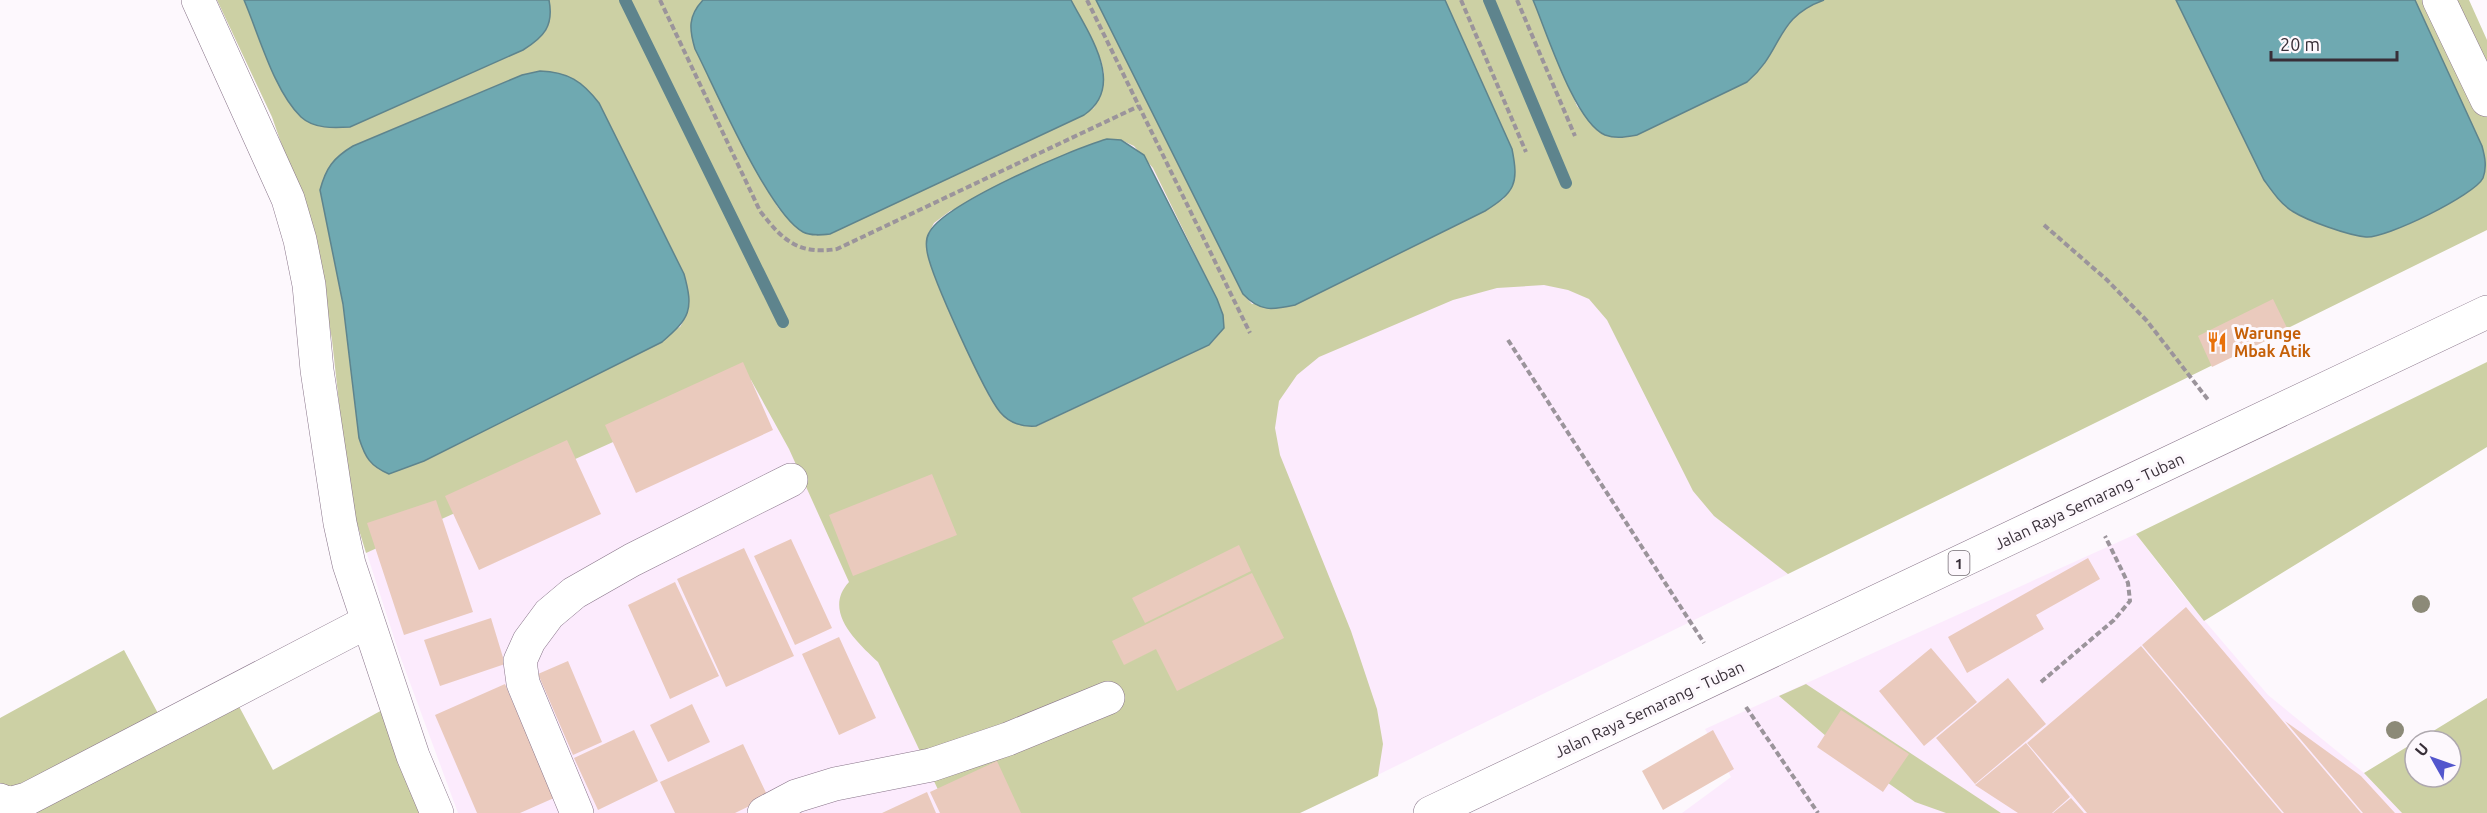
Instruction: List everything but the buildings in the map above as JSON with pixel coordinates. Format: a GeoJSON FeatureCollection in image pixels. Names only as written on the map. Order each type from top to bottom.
{"type":"FeatureCollection","features":[{"type":"Feature","properties":{"kind":"main road"},"geometry":{"type":"LineString","coordinates":[[198,0],[284,190],[300,240],[309,285],[317,370],[340,523],[349,564],[413,756],[437,813]]}},
{"type":"Feature","properties":{"kind":"main road"},"geometry":{"type":"LineString","coordinates":[[2439,0],[2487,100]]}},
{"type":"Feature","properties":{"kind":"main road","name":"Jalan Raya Semarang - Tuban"},"geometry":{"type":"LineString","coordinates":[[1430,813],[2487,312]]}},
{"type":"Feature","properties":{"kind":"main road"},"geometry":{"type":"LineString","coordinates":[[577,813],[523,683],[520,661],[529,641],[549,614],[574,593],[632,560],[791,480]]}},
{"type":"Feature","properties":{"kind":"main road"},"geometry":{"type":"LineString","coordinates":[[0,800],[9,804],[27,799],[367,622]]}},
{"type":"Feature","properties":{"kind":"main road"},"geometry":{"type":"LineString","coordinates":[[764,813],[796,796],[835,784],[931,765],[1008,739],[1108,698]]}},
{"type":"Feature","properties":{"kind":"path"},"geometry":{"type":"LineString","coordinates":[[661,0],[760,212],[798,248],[818,252],[837,249],[1139,106]]}},
{"type":"Feature","properties":{"kind":"path"},"geometry":{"type":"LineString","coordinates":[[1088,0],[1250,333]]}},
{"type":"Feature","properties":{"kind":"path"},"geometry":{"type":"LineString","coordinates":[[1461,0],[1526,152]]}},
{"type":"Feature","properties":{"kind":"path"},"geometry":{"type":"LineString","coordinates":[[1517,0],[1575,136]]}},
{"type":"Feature","properties":{"kind":"path"},"geometry":{"type":"LineString","coordinates":[[2044,225],[2107,280],[2147,321],[2233,433]]}},
{"type":"Feature","properties":{"kind":"path"},"geometry":{"type":"LineString","coordinates":[[1508,340],[1724,674],[1818,813]]}},
{"type":"Feature","properties":{"kind":"path"},"geometry":{"type":"LineString","coordinates":[[2041,682],[2114,620],[2130,601],[2128,583],[2089,501]]}},
{"type":"Feature","properties":{"kind":"shaded area"},"geometry":{"type":"Polygon","coordinates":[[[217,0],[1931,0],[1567,184],[1788,574],[1300,813],[458,813],[399,653],[356,520],[347,476],[332,340],[314,237],[272,117],[217,0]]]}},
{"type":"Feature","properties":{"kind":"shaded area"},"geometry":{"type":"Polygon","coordinates":[[[2136,534],[2181,593],[2268,695],[2364,773],[2402,813],[1682,813],[1731,777],[1705,729],[2136,534]]]}},
{"type":"Feature","properties":{"kind":"green space"},"geometry":{"type":"Polygon","coordinates":[[[217,0],[703,0],[692,23],[695,49],[769,193],[779,209],[818,235],[830,234],[1094,108],[1104,74],[1101,60],[1071,0],[1096,0],[1243,294],[1252,304],[1295,305],[1504,199],[1512,149],[1445,0],[1533,0],[1577,106],[1602,134],[1618,138],[1747,82],[1768,59],[1787,26],[1796,16],[1808,7],[1824,0],[2469,0],[2487,40],[2487,230],[1788,574],[1714,516],[1693,491],[1607,320],[1589,299],[1568,290],[1544,285],[1497,288],[1453,300],[1319,357],[1297,375],[1279,401],[1275,428],[1280,455],[1351,631],[1377,709],[1383,744],[1378,776],[1300,813],[949,813],[878,662],[852,636],[841,615],[839,604],[842,593],[849,582],[789,449],[751,380],[366,553],[356,520],[347,476],[332,340],[314,237],[272,117],[217,0]],[[540,71],[522,75],[353,146],[320,190],[343,304],[359,438],[680,327],[687,314],[689,302],[684,274],[599,103],[540,71]],[[1121,140],[950,211],[934,223],[927,236],[927,252],[935,274],[990,398],[1037,426],[1209,345],[1218,334],[1222,324],[1217,299],[1153,168],[1134,146],[1121,140]]]}},
{"type":"Feature","properties":{"kind":"green space"},"geometry":{"type":"Polygon","coordinates":[[[2487,362],[2487,447],[2204,621],[2136,534],[2487,362]]]}},
{"type":"Feature","properties":{"kind":"green space"},"geometry":{"type":"Polygon","coordinates":[[[124,650],[160,717],[226,682],[273,770],[384,709],[424,813],[0,813],[0,718],[124,650]]]}},
{"type":"Feature","properties":{"kind":"green space"},"geometry":{"type":"Polygon","coordinates":[[[1806,684],[2001,813],[1946,813],[1915,802],[1847,754],[1779,696],[1806,684]]]}},
{"type":"Feature","properties":{"kind":"green space"},"geometry":{"type":"Polygon","coordinates":[[[2487,698],[2487,813],[2402,813],[2364,773],[2403,749],[2403,789],[2463,789],[2463,729],[2437,729],[2487,698]]]}},
{"type":"Feature","properties":{"kind":"water"},"geometry":{"type":"Polygon","coordinates":[[[244,0],[549,0],[550,17],[549,24],[542,35],[523,50],[350,127],[331,127],[318,126],[306,121],[291,106],[275,78],[244,0]]]}},
{"type":"Feature","properties":{"kind":"water"},"geometry":{"type":"Polygon","coordinates":[[[703,0],[1071,0],[1100,59],[1103,75],[1102,89],[1096,103],[1084,115],[830,234],[809,234],[789,221],[759,176],[695,49],[691,23],[692,17],[703,0]]]}},
{"type":"Feature","properties":{"kind":"water"},"geometry":{"type":"Polygon","coordinates":[[[1096,0],[1445,0],[1512,149],[1515,171],[1512,186],[1503,198],[1485,211],[1295,305],[1280,308],[1261,307],[1243,294],[1096,0]]]}},
{"type":"Feature","properties":{"kind":"water"},"geometry":{"type":"Polygon","coordinates":[[[1533,0],[1824,0],[1808,7],[1796,16],[1787,26],[1768,59],[1747,82],[1637,135],[1617,137],[1605,135],[1594,127],[1583,113],[1572,95],[1533,0]]]}},
{"type":"Feature","properties":{"kind":"water"},"geometry":{"type":"Polygon","coordinates":[[[2176,0],[2415,0],[2482,146],[2485,162],[2483,178],[2464,195],[2429,215],[2376,236],[2358,236],[2338,231],[2292,211],[2280,201],[2264,180],[2176,0]]]}},
{"type":"Feature","properties":{"kind":"water"},"geometry":{"type":"Polygon","coordinates":[[[540,71],[559,73],[574,79],[599,103],[684,274],[689,296],[687,312],[679,326],[662,342],[424,461],[389,474],[377,468],[369,460],[359,438],[343,304],[320,190],[322,182],[335,159],[353,146],[522,75],[540,71]]]}},
{"type":"Feature","properties":{"kind":"water"},"geometry":{"type":"Polygon","coordinates":[[[1107,139],[1121,140],[1144,155],[1217,299],[1223,315],[1224,328],[1209,345],[1036,426],[1016,424],[1000,412],[971,359],[930,264],[927,237],[939,221],[982,193],[1039,165],[1107,139]]]}},
{"type":"Feature","properties":{"kind":"waterway"},"geometry":{"type":"LineString","coordinates":[[625,0],[783,322]]}},
{"type":"Feature","properties":{"kind":"waterway"},"geometry":{"type":"LineString","coordinates":[[1489,0],[1566,183]]}},
{"type":"Feature","properties":{"kind":"place","name":"Warunge Mbak Atik"},"geometry":{"type":"Point","coordinates":[2217,342]}}]}
